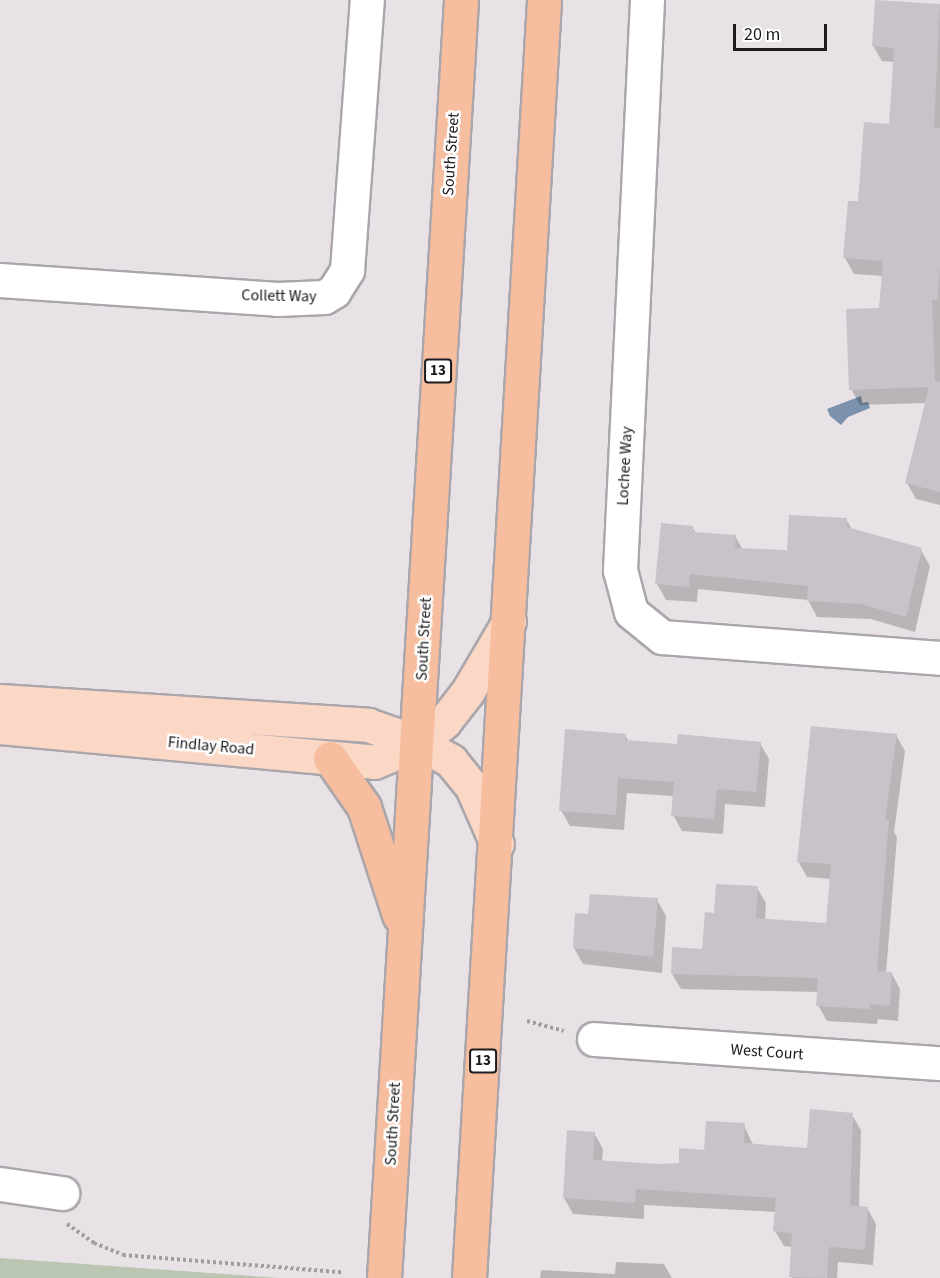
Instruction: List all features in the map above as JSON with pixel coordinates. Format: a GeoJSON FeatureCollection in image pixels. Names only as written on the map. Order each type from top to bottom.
{"type":"FeatureCollection","features":[{"type":"Feature","properties":{"kind":"highway","name":"South Street"},"geometry":{"type":"LineString","coordinates":[[384,1278],[419,743],[461,0]]}},
{"type":"Feature","properties":{"kind":"highway","name":"13"},"geometry":{"type":"LineString","coordinates":[[469,1278],[497,844],[544,0]]}},
{"type":"Feature","properties":{"kind":"highway"},"geometry":{"type":"LineString","coordinates":[[330,758],[364,807],[405,937]]}},
{"type":"Feature","properties":{"kind":"main road","name":"Findlay Road"},"geometry":{"type":"LineString","coordinates":[[0,728],[374,762],[419,743],[444,722],[468,692],[509,621]]}},
{"type":"Feature","properties":{"kind":"main road","name":"Findlay Road"},"geometry":{"type":"LineString","coordinates":[[0,702],[368,725],[419,743],[451,761],[472,787],[497,844]]}},
{"type":"Feature","properties":{"kind":"street","name":"Collett Way"},"geometry":{"type":"LineString","coordinates":[[0,280],[277,298],[324,297],[334,291],[347,270],[367,0]]}},
{"type":"Feature","properties":{"kind":"street","name":"Lochee Way"},"geometry":{"type":"LineString","coordinates":[[647,0],[620,570],[631,612],[662,638],[940,658]]}},
{"type":"Feature","properties":{"kind":"street","name":"West Court"},"geometry":{"type":"LineString","coordinates":[[594,1039],[940,1063]]}},
{"type":"Feature","properties":{"kind":"street"},"geometry":{"type":"LineString","coordinates":[[0,1184],[62,1193]]}},
{"type":"Feature","properties":{"kind":"path"},"geometry":{"type":"LineString","coordinates":[[62,1193],[68,1224],[94,1244],[123,1255],[341,1272]]}},
{"type":"Feature","properties":{"kind":"green space"},"geometry":{"type":"Polygon","coordinates":[[[0,1258],[280,1278],[0,1278],[0,1258]]]}},
{"type":"Feature","properties":{"kind":"water"},"geometry":{"type":"Polygon","coordinates":[[[861,396],[862,403],[868,402],[870,408],[848,417],[841,425],[830,416],[827,409],[861,396]]]}},
{"type":"Feature","properties":{"kind":"building"},"geometry":{"type":"Polygon","coordinates":[[[875,0],[940,4],[934,127],[940,128],[940,268],[937,300],[932,300],[935,381],[940,382],[940,492],[905,483],[929,387],[849,390],[846,309],[879,308],[883,261],[843,258],[848,201],[858,201],[864,122],[889,124],[894,48],[872,46],[875,0]]]}},
{"type":"Feature","properties":{"kind":"building"},"geometry":{"type":"Polygon","coordinates":[[[789,515],[847,518],[847,527],[922,548],[906,617],[861,604],[807,601],[808,586],[690,574],[689,587],[655,584],[661,523],[693,526],[693,532],[736,535],[735,548],[787,550],[789,515]]]}},
{"type":"Feature","properties":{"kind":"building"},"geometry":{"type":"Polygon","coordinates":[[[811,726],[897,734],[885,820],[889,820],[877,971],[892,972],[890,1006],[870,1004],[869,1009],[816,1006],[818,978],[671,974],[672,947],[702,949],[705,912],[714,913],[716,884],[758,886],[756,918],[826,923],[831,864],[797,862],[811,726]]]}},
{"type":"Feature","properties":{"kind":"building"},"geometry":{"type":"Polygon","coordinates":[[[565,729],[626,734],[625,740],[677,744],[678,734],[761,742],[756,792],[717,789],[714,819],[671,816],[674,782],[618,778],[616,815],[559,811],[565,729]]]}},
{"type":"Feature","properties":{"kind":"building"},"geometry":{"type":"Polygon","coordinates":[[[590,894],[658,898],[653,957],[573,948],[575,913],[588,914],[590,894]]]}},
{"type":"Feature","properties":{"kind":"building"},"geometry":{"type":"Polygon","coordinates":[[[810,1109],[853,1113],[850,1205],[868,1207],[865,1250],[829,1247],[827,1278],[789,1277],[792,1233],[773,1231],[776,1198],[636,1189],[635,1203],[563,1198],[567,1130],[595,1132],[593,1160],[679,1163],[679,1148],[704,1150],[706,1121],[745,1123],[744,1143],[807,1148],[810,1109]]]}}]}
